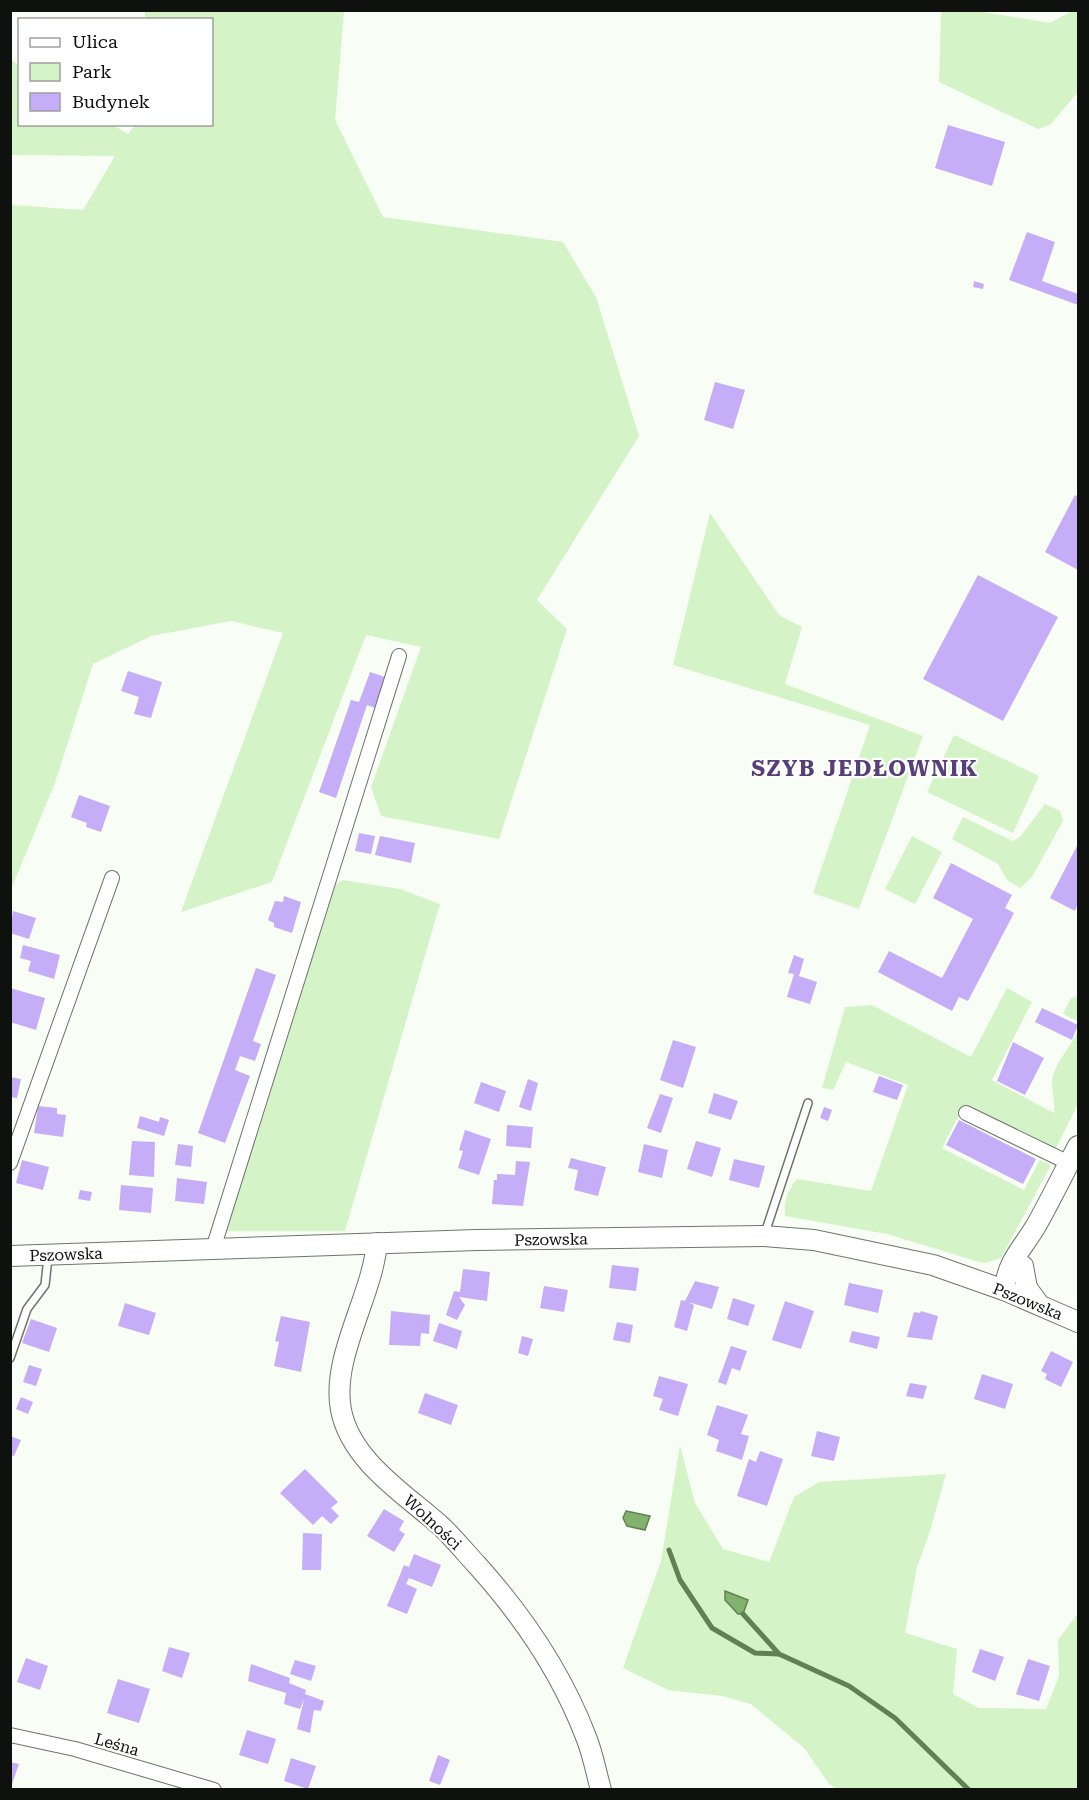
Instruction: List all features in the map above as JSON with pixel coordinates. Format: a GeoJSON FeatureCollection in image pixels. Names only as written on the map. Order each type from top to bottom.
{"type":"FeatureCollection","features":[{"type":"Feature","properties":{"kind":"main road"},"geometry":{"type":"LineString","coordinates":[[1004,1290],[1007,1270],[1017,1263],[1074,1154]]}},
{"type":"Feature","properties":{"kind":"main road","name":"Pszowska"},"geometry":{"type":"LineString","coordinates":[[10,1256],[377,1243],[764,1236],[814,1240],[897,1256],[1004,1290],[1078,1322]]}},
{"type":"Feature","properties":{"kind":"main road","name":"Wolności"},"geometry":{"type":"LineString","coordinates":[[377,1243],[367,1292],[341,1378],[341,1409],[348,1433],[370,1464],[444,1530],[479,1567],[547,1655],[586,1737],[601,1790]]}},
{"type":"Feature","properties":{"kind":"main road"},"geometry":{"type":"LineString","coordinates":[[962,1275],[1017,1263]]}},
{"type":"Feature","properties":{"kind":"main road"},"geometry":{"type":"LineString","coordinates":[[1017,1263],[1027,1288],[1038,1303]]}},
{"type":"Feature","properties":{"kind":"street"},"geometry":{"type":"LineString","coordinates":[[213,1249],[399,656]]}},
{"type":"Feature","properties":{"kind":"street"},"geometry":{"type":"LineString","coordinates":[[10,1163],[112,878]]}},
{"type":"Feature","properties":{"kind":"street"},"geometry":{"type":"LineString","coordinates":[[966,1113],[1074,1154]]}},
{"type":"Feature","properties":{"kind":"street","name":"Leśna"},"geometry":{"type":"LineString","coordinates":[[10,1735],[75,1749],[214,1790]]}},
{"type":"Feature","properties":{"kind":"lane"},"geometry":{"type":"LineString","coordinates":[[764,1236],[808,1103]]}},
{"type":"Feature","properties":{"kind":"lane"},"geometry":{"type":"LineString","coordinates":[[10,1358],[27,1309],[45,1285],[48,1255]]}},
{"type":"Feature","properties":{"kind":"green space"},"geometry":{"type":"Polygon","coordinates":[[[145,11],[344,11],[335,120],[383,217],[563,242],[596,297],[639,436],[537,600],[567,629],[499,839],[381,816],[371,787],[421,647],[366,635],[272,882],[181,912],[283,633],[231,621],[151,636],[93,664],[55,783],[10,892],[11,205],[83,210],[115,156],[11,155],[11,60],[18,64],[18,126],[115,126],[128,134],[134,126],[213,126],[213,18],[145,18],[145,11]]]}},
{"type":"Feature","properties":{"kind":"green space"},"geometry":{"type":"Polygon","coordinates":[[[941,11],[978,11],[1050,23],[1072,11],[1078,11],[1078,92],[1050,125],[1038,129],[939,82],[941,11]]]}},
{"type":"Feature","properties":{"kind":"green space"},"geometry":{"type":"Polygon","coordinates":[[[710,513],[779,615],[802,627],[785,684],[923,736],[859,909],[813,893],[870,725],[673,665],[710,513]]]}},
{"type":"Feature","properties":{"kind":"green space"},"geometry":{"type":"Polygon","coordinates":[[[954,735],[1039,776],[1013,833],[927,792],[954,735]]]}},
{"type":"Feature","properties":{"kind":"green space"},"geometry":{"type":"Polygon","coordinates":[[[1045,804],[1060,811],[1063,821],[1032,877],[1020,888],[1007,880],[998,864],[952,839],[963,817],[1013,841],[1020,837],[1045,804]]]}},
{"type":"Feature","properties":{"kind":"green space"},"geometry":{"type":"Polygon","coordinates":[[[912,836],[942,852],[915,904],[885,889],[912,836]]]}},
{"type":"Feature","properties":{"kind":"green space"},"geometry":{"type":"Polygon","coordinates":[[[343,880],[400,889],[440,904],[345,1231],[227,1231],[334,885],[343,880]]]}},
{"type":"Feature","properties":{"kind":"green space"},"geometry":{"type":"Polygon","coordinates":[[[1007,988],[1032,1002],[992,1080],[1054,1113],[1052,1080],[1054,1073],[1078,1030],[1078,1104],[1055,1150],[964,1106],[942,1148],[1024,1190],[1040,1160],[1051,1165],[1001,1258],[986,1263],[979,1262],[887,1234],[785,1216],[787,1196],[797,1179],[871,1191],[908,1085],[846,1062],[833,1090],[822,1088],[845,1007],[872,1005],[971,1057],[1007,988]]]}},
{"type":"Feature","properties":{"kind":"green space"},"geometry":{"type":"Polygon","coordinates":[[[1078,996],[1078,1021],[1063,1014],[1071,998],[1078,996]]]}},
{"type":"Feature","properties":{"kind":"green space"},"geometry":{"type":"Polygon","coordinates":[[[680,1445],[695,1503],[723,1549],[769,1562],[794,1497],[819,1482],[946,1474],[917,1567],[905,1633],[957,1649],[953,1694],[979,1708],[1046,1709],[1059,1676],[1058,1640],[1078,1613],[1078,1789],[837,1789],[829,1784],[804,1748],[751,1704],[722,1696],[668,1690],[623,1668],[661,1561],[680,1445]]]}},
{"type":"Feature","properties":{"kind":"shaded area"},"geometry":{"type":"Polygon","coordinates":[[[626,1511],[650,1516],[645,1530],[627,1526],[623,1518],[626,1511]]]}},
{"type":"Feature","properties":{"kind":"shaded area"},"geometry":{"type":"Polygon","coordinates":[[[725,1591],[748,1600],[743,1614],[738,1614],[725,1600],[725,1591]]]}},
{"type":"Feature","properties":{"kind":"building"},"geometry":{"type":"Polygon","coordinates":[[[948,125],[1005,142],[992,186],[935,168],[948,125]]]}},
{"type":"Feature","properties":{"kind":"building"},"geometry":{"type":"Polygon","coordinates":[[[1027,232],[1055,242],[1042,281],[1078,294],[1078,305],[1009,280],[1027,232]]]}},
{"type":"Feature","properties":{"kind":"building"},"geometry":{"type":"Polygon","coordinates":[[[974,281],[984,284],[983,289],[973,287],[974,281]]]}},
{"type":"Feature","properties":{"kind":"building"},"geometry":{"type":"Polygon","coordinates":[[[715,382],[745,390],[733,429],[704,420],[715,382]]]}},
{"type":"Feature","properties":{"kind":"building"},"geometry":{"type":"Polygon","coordinates":[[[1075,495],[1078,497],[1078,570],[1045,552],[1075,495]]]}},
{"type":"Feature","properties":{"kind":"building"},"geometry":{"type":"Polygon","coordinates":[[[978,575],[1058,617],[1003,721],[923,679],[978,575]]]}},
{"type":"Feature","properties":{"kind":"building"},"geometry":{"type":"Polygon","coordinates":[[[128,671],[162,682],[151,718],[134,714],[139,697],[121,691],[128,671]]]}},
{"type":"Feature","properties":{"kind":"building"},"geometry":{"type":"Polygon","coordinates":[[[370,672],[385,677],[375,708],[367,705],[336,798],[319,792],[351,700],[359,702],[370,672]]]}},
{"type":"Feature","properties":{"kind":"building"},"geometry":{"type":"Polygon","coordinates":[[[79,795],[110,806],[101,832],[86,827],[87,823],[71,817],[79,795]]]}},
{"type":"Feature","properties":{"kind":"building"},"geometry":{"type":"Polygon","coordinates":[[[359,833],[375,836],[371,854],[355,851],[359,833]]]}},
{"type":"Feature","properties":{"kind":"building"},"geometry":{"type":"Polygon","coordinates":[[[380,836],[415,843],[411,863],[375,855],[380,836]]]}},
{"type":"Feature","properties":{"kind":"building"},"geometry":{"type":"Polygon","coordinates":[[[1078,844],[1078,903],[1075,911],[1050,898],[1078,844]]]}},
{"type":"Feature","properties":{"kind":"building"},"geometry":{"type":"Polygon","coordinates":[[[951,863],[1012,895],[1005,908],[1014,913],[968,1001],[959,997],[952,1011],[878,972],[889,951],[942,978],[973,919],[933,898],[951,863]]]}},
{"type":"Feature","properties":{"kind":"building"},"geometry":{"type":"Polygon","coordinates":[[[284,896],[301,902],[292,933],[274,927],[274,923],[268,920],[275,901],[283,902],[284,896]]]}},
{"type":"Feature","properties":{"kind":"building"},"geometry":{"type":"Polygon","coordinates":[[[13,911],[36,918],[29,939],[10,933],[13,911]]]}},
{"type":"Feature","properties":{"kind":"building"},"geometry":{"type":"Polygon","coordinates":[[[23,945],[60,955],[54,979],[28,971],[31,961],[20,958],[23,945]]]}},
{"type":"Feature","properties":{"kind":"building"},"geometry":{"type":"Polygon","coordinates":[[[794,955],[804,959],[799,976],[817,982],[810,1004],[787,997],[794,974],[788,973],[794,955]]]}},
{"type":"Feature","properties":{"kind":"building"},"geometry":{"type":"Polygon","coordinates":[[[256,968],[276,975],[253,1041],[261,1044],[255,1061],[240,1056],[235,1070],[250,1076],[225,1143],[198,1133],[256,968]]]}},
{"type":"Feature","properties":{"kind":"building"},"geometry":{"type":"Polygon","coordinates":[[[10,988],[45,998],[36,1030],[10,1022],[10,988]]]}},
{"type":"Feature","properties":{"kind":"building"},"geometry":{"type":"Polygon","coordinates":[[[1042,1008],[1078,1025],[1072,1040],[1035,1022],[1042,1008]]]}},
{"type":"Feature","properties":{"kind":"building"},"geometry":{"type":"Polygon","coordinates":[[[673,1040],[696,1047],[683,1088],[660,1080],[673,1040]]]}},
{"type":"Feature","properties":{"kind":"building"},"geometry":{"type":"Polygon","coordinates":[[[1013,1042],[1044,1058],[1025,1095],[997,1081],[1013,1042]]]}},
{"type":"Feature","properties":{"kind":"building"},"geometry":{"type":"Polygon","coordinates":[[[879,1076],[903,1085],[897,1100],[873,1092],[879,1076]]]}},
{"type":"Feature","properties":{"kind":"building"},"geometry":{"type":"Polygon","coordinates":[[[10,1077],[21,1079],[17,1098],[10,1097],[10,1077]]]}},
{"type":"Feature","properties":{"kind":"building"},"geometry":{"type":"Polygon","coordinates":[[[528,1079],[538,1083],[531,1111],[519,1107],[528,1079]]]}},
{"type":"Feature","properties":{"kind":"building"},"geometry":{"type":"Polygon","coordinates":[[[481,1082],[506,1091],[499,1112],[474,1103],[481,1082]]]}},
{"type":"Feature","properties":{"kind":"building"},"geometry":{"type":"Polygon","coordinates":[[[714,1093],[738,1101],[731,1120],[708,1113],[714,1093]]]}},
{"type":"Feature","properties":{"kind":"building"},"geometry":{"type":"Polygon","coordinates":[[[660,1094],[673,1098],[661,1133],[647,1128],[660,1094]]]}},
{"type":"Feature","properties":{"kind":"building"},"geometry":{"type":"Polygon","coordinates":[[[38,1106],[57,1108],[57,1114],[66,1115],[63,1137],[34,1133],[38,1106]]]}},
{"type":"Feature","properties":{"kind":"building"},"geometry":{"type":"Polygon","coordinates":[[[824,1107],[832,1110],[828,1121],[820,1118],[824,1107]]]}},
{"type":"Feature","properties":{"kind":"building"},"geometry":{"type":"Polygon","coordinates":[[[140,1116],[159,1122],[160,1117],[169,1120],[164,1136],[137,1128],[140,1116]]]}},
{"type":"Feature","properties":{"kind":"building"},"geometry":{"type":"Polygon","coordinates":[[[959,1120],[1036,1159],[1023,1184],[946,1145],[959,1120]]]}},
{"type":"Feature","properties":{"kind":"building"},"geometry":{"type":"Polygon","coordinates":[[[507,1125],[533,1127],[531,1148],[506,1146],[507,1125]]]}},
{"type":"Feature","properties":{"kind":"building"},"geometry":{"type":"Polygon","coordinates":[[[465,1130],[491,1139],[479,1175],[458,1168],[463,1151],[459,1150],[465,1130]]]}},
{"type":"Feature","properties":{"kind":"building"},"geometry":{"type":"Polygon","coordinates":[[[132,1141],[155,1142],[154,1177],[129,1175],[132,1141]]]}},
{"type":"Feature","properties":{"kind":"building"},"geometry":{"type":"Polygon","coordinates":[[[696,1141],[721,1148],[712,1177],[687,1169],[696,1141]]]}},
{"type":"Feature","properties":{"kind":"building"},"geometry":{"type":"Polygon","coordinates":[[[178,1144],[193,1146],[191,1167],[175,1165],[178,1144]]]}},
{"type":"Feature","properties":{"kind":"building"},"geometry":{"type":"Polygon","coordinates":[[[644,1144],[668,1150],[662,1178],[638,1172],[644,1144]]]}},
{"type":"Feature","properties":{"kind":"building"},"geometry":{"type":"Polygon","coordinates":[[[571,1158],[606,1167],[598,1196],[574,1190],[578,1170],[568,1168],[571,1158]]]}},
{"type":"Feature","properties":{"kind":"building"},"geometry":{"type":"Polygon","coordinates":[[[734,1159],[765,1166],[759,1188],[729,1180],[734,1159]]]}},
{"type":"Feature","properties":{"kind":"building"},"geometry":{"type":"Polygon","coordinates":[[[22,1160],[49,1167],[43,1190],[16,1183],[22,1160]]]}},
{"type":"Feature","properties":{"kind":"building"},"geometry":{"type":"Polygon","coordinates":[[[516,1161],[530,1162],[523,1206],[492,1204],[494,1180],[497,1180],[497,1174],[515,1175],[516,1161]]]}},
{"type":"Feature","properties":{"kind":"building"},"geometry":{"type":"Polygon","coordinates":[[[177,1178],[207,1182],[204,1204],[175,1201],[177,1178]]]}},
{"type":"Feature","properties":{"kind":"building"},"geometry":{"type":"Polygon","coordinates":[[[121,1185],[153,1188],[151,1213],[119,1210],[121,1185]]]}},
{"type":"Feature","properties":{"kind":"building"},"geometry":{"type":"Polygon","coordinates":[[[80,1190],[92,1192],[90,1201],[78,1199],[80,1190]]]}},
{"type":"Feature","properties":{"kind":"building"},"geometry":{"type":"Polygon","coordinates":[[[612,1265],[639,1268],[636,1291],[609,1288],[612,1265]]]}},
{"type":"Feature","properties":{"kind":"building"},"geometry":{"type":"Polygon","coordinates":[[[463,1269],[490,1272],[487,1301],[459,1297],[465,1305],[457,1320],[446,1315],[454,1291],[460,1292],[463,1269]]]}},
{"type":"Feature","properties":{"kind":"building"},"geometry":{"type":"Polygon","coordinates":[[[695,1281],[719,1287],[712,1309],[688,1302],[694,1305],[687,1331],[674,1327],[681,1300],[685,1301],[695,1281]]]}},
{"type":"Feature","properties":{"kind":"building"},"geometry":{"type":"Polygon","coordinates":[[[849,1283],[883,1290],[878,1313],[844,1305],[849,1283]]]}},
{"type":"Feature","properties":{"kind":"building"},"geometry":{"type":"Polygon","coordinates":[[[544,1286],[568,1290],[564,1312],[540,1308],[544,1286]]]}},
{"type":"Feature","properties":{"kind":"building"},"geometry":{"type":"Polygon","coordinates":[[[733,1298],[755,1305],[748,1326],[727,1319],[733,1298]]]}},
{"type":"Feature","properties":{"kind":"building"},"geometry":{"type":"Polygon","coordinates":[[[785,1301],[814,1311],[801,1349],[772,1340],[785,1301]]]}},
{"type":"Feature","properties":{"kind":"building"},"geometry":{"type":"Polygon","coordinates":[[[125,1303],[156,1313],[149,1335],[118,1326],[125,1303]]]}},
{"type":"Feature","properties":{"kind":"building"},"geometry":{"type":"Polygon","coordinates":[[[391,1311],[430,1315],[429,1334],[421,1333],[420,1346],[389,1345],[391,1311]]]}},
{"type":"Feature","properties":{"kind":"building"},"geometry":{"type":"Polygon","coordinates":[[[921,1311],[938,1316],[932,1340],[907,1337],[914,1312],[920,1313],[921,1311]]]}},
{"type":"Feature","properties":{"kind":"building"},"geometry":{"type":"Polygon","coordinates":[[[281,1316],[310,1322],[301,1372],[274,1366],[279,1342],[275,1341],[281,1316]]]}},
{"type":"Feature","properties":{"kind":"building"},"geometry":{"type":"Polygon","coordinates":[[[31,1319],[57,1328],[49,1352],[22,1343],[31,1319]]]}},
{"type":"Feature","properties":{"kind":"building"},"geometry":{"type":"Polygon","coordinates":[[[617,1322],[633,1325],[630,1343],[613,1340],[617,1322]]]}},
{"type":"Feature","properties":{"kind":"building"},"geometry":{"type":"Polygon","coordinates":[[[439,1323],[462,1331],[457,1349],[433,1341],[439,1323]]]}},
{"type":"Feature","properties":{"kind":"building"},"geometry":{"type":"Polygon","coordinates":[[[852,1331],[880,1337],[877,1349],[849,1342],[852,1331]]]}},
{"type":"Feature","properties":{"kind":"building"},"geometry":{"type":"Polygon","coordinates":[[[522,1336],[533,1339],[528,1356],[518,1353],[522,1336]]]}},
{"type":"Feature","properties":{"kind":"building"},"geometry":{"type":"Polygon","coordinates":[[[731,1346],[747,1351],[740,1371],[732,1368],[726,1385],[718,1382],[731,1346]]]}},
{"type":"Feature","properties":{"kind":"building"},"geometry":{"type":"Polygon","coordinates":[[[1051,1351],[1073,1362],[1061,1387],[1045,1379],[1047,1374],[1041,1371],[1051,1351]]]}},
{"type":"Feature","properties":{"kind":"building"},"geometry":{"type":"Polygon","coordinates":[[[29,1365],[42,1369],[36,1386],[23,1382],[29,1365]]]}},
{"type":"Feature","properties":{"kind":"building"},"geometry":{"type":"Polygon","coordinates":[[[982,1374],[1013,1384],[1005,1409],[974,1399],[982,1374]]]}},
{"type":"Feature","properties":{"kind":"building"},"geometry":{"type":"Polygon","coordinates":[[[659,1376],[688,1384],[678,1416],[659,1410],[663,1399],[653,1396],[659,1376]]]}},
{"type":"Feature","properties":{"kind":"building"},"geometry":{"type":"Polygon","coordinates":[[[910,1383],[927,1386],[923,1399],[906,1396],[910,1383]]]}},
{"type":"Feature","properties":{"kind":"building"},"geometry":{"type":"Polygon","coordinates":[[[425,1393],[458,1405],[451,1425],[418,1413],[425,1393]]]}},
{"type":"Feature","properties":{"kind":"building"},"geometry":{"type":"Polygon","coordinates":[[[21,1397],[33,1402],[28,1414],[16,1409],[21,1397]]]}},
{"type":"Feature","properties":{"kind":"building"},"geometry":{"type":"Polygon","coordinates":[[[717,1405],[748,1415],[741,1434],[749,1436],[742,1460],[716,1451],[719,1440],[707,1435],[717,1405]]]}},
{"type":"Feature","properties":{"kind":"building"},"geometry":{"type":"Polygon","coordinates":[[[817,1431],[840,1437],[834,1461],[811,1456],[817,1431]]]}},
{"type":"Feature","properties":{"kind":"building"},"geometry":{"type":"Polygon","coordinates":[[[10,1436],[21,1440],[14,1456],[10,1455],[10,1436]]]}},
{"type":"Feature","properties":{"kind":"building"},"geometry":{"type":"Polygon","coordinates":[[[760,1451],[783,1459],[767,1506],[737,1496],[749,1459],[756,1462],[760,1451]]]}},
{"type":"Feature","properties":{"kind":"building"},"geometry":{"type":"Polygon","coordinates":[[[305,1469],[338,1502],[331,1508],[339,1516],[331,1524],[322,1516],[313,1525],[280,1493],[305,1469]]]}},
{"type":"Feature","properties":{"kind":"building"},"geometry":{"type":"Polygon","coordinates":[[[384,1509],[404,1521],[399,1530],[405,1534],[394,1552],[367,1536],[384,1509]]]}},
{"type":"Feature","properties":{"kind":"building"},"geometry":{"type":"Polygon","coordinates":[[[303,1533],[322,1534],[321,1570],[302,1570],[303,1533]]]}},
{"type":"Feature","properties":{"kind":"building"},"geometry":{"type":"Polygon","coordinates":[[[414,1554],[441,1565],[432,1587],[409,1578],[406,1584],[417,1589],[407,1614],[387,1606],[404,1565],[409,1567],[414,1554]]]}},
{"type":"Feature","properties":{"kind":"building"},"geometry":{"type":"Polygon","coordinates":[[[169,1647],[190,1653],[182,1678],[162,1671],[169,1647]]]}},
{"type":"Feature","properties":{"kind":"building"},"geometry":{"type":"Polygon","coordinates":[[[980,1649],[1004,1657],[995,1681],[972,1672],[980,1649]]]}},
{"type":"Feature","properties":{"kind":"building"},"geometry":{"type":"Polygon","coordinates":[[[26,1658],[48,1666],[40,1690],[17,1682],[26,1658]]]}},
{"type":"Feature","properties":{"kind":"building"},"geometry":{"type":"Polygon","coordinates":[[[1028,1659],[1050,1666],[1039,1701],[1016,1694],[1028,1659]]]}},
{"type":"Feature","properties":{"kind":"building"},"geometry":{"type":"Polygon","coordinates":[[[295,1660],[316,1666],[311,1681],[290,1674],[295,1660]]]}},
{"type":"Feature","properties":{"kind":"building"},"geometry":{"type":"Polygon","coordinates":[[[251,1664],[290,1678],[289,1683],[306,1690],[305,1694],[324,1701],[321,1711],[314,1710],[310,1733],[297,1729],[304,1699],[300,1709],[284,1704],[286,1693],[248,1681],[251,1664]]]}},
{"type":"Feature","properties":{"kind":"building"},"geometry":{"type":"Polygon","coordinates":[[[118,1679],[150,1689],[139,1723],[107,1713],[118,1679]]]}},
{"type":"Feature","properties":{"kind":"building"},"geometry":{"type":"Polygon","coordinates":[[[247,1730],[276,1739],[268,1764],[239,1755],[247,1730]]]}},
{"type":"Feature","properties":{"kind":"building"},"geometry":{"type":"Polygon","coordinates":[[[438,1755],[450,1760],[440,1785],[429,1781],[438,1755]]]}},
{"type":"Feature","properties":{"kind":"building"},"geometry":{"type":"Polygon","coordinates":[[[291,1758],[316,1766],[308,1789],[284,1781],[291,1758]]]}},
{"type":"Feature","properties":{"kind":"building"},"geometry":{"type":"Polygon","coordinates":[[[10,1762],[19,1764],[11,1787],[10,1787],[10,1762]]]}},
{"type":"Feature","properties":{"kind":"waterway"},"geometry":{"type":"LineString","coordinates":[[669,1550],[680,1580],[712,1628],[755,1653],[779,1654]]}},
{"type":"Feature","properties":{"kind":"waterway"},"geometry":{"type":"LineString","coordinates":[[743,1614],[779,1654],[849,1686],[895,1718],[969,1790]]}},
{"type":"Feature","properties":{"kind":"district","name":"SZYB JEDŁOWNIK"},"geometry":{"type":"Point","coordinates":[865,768]}}]}
